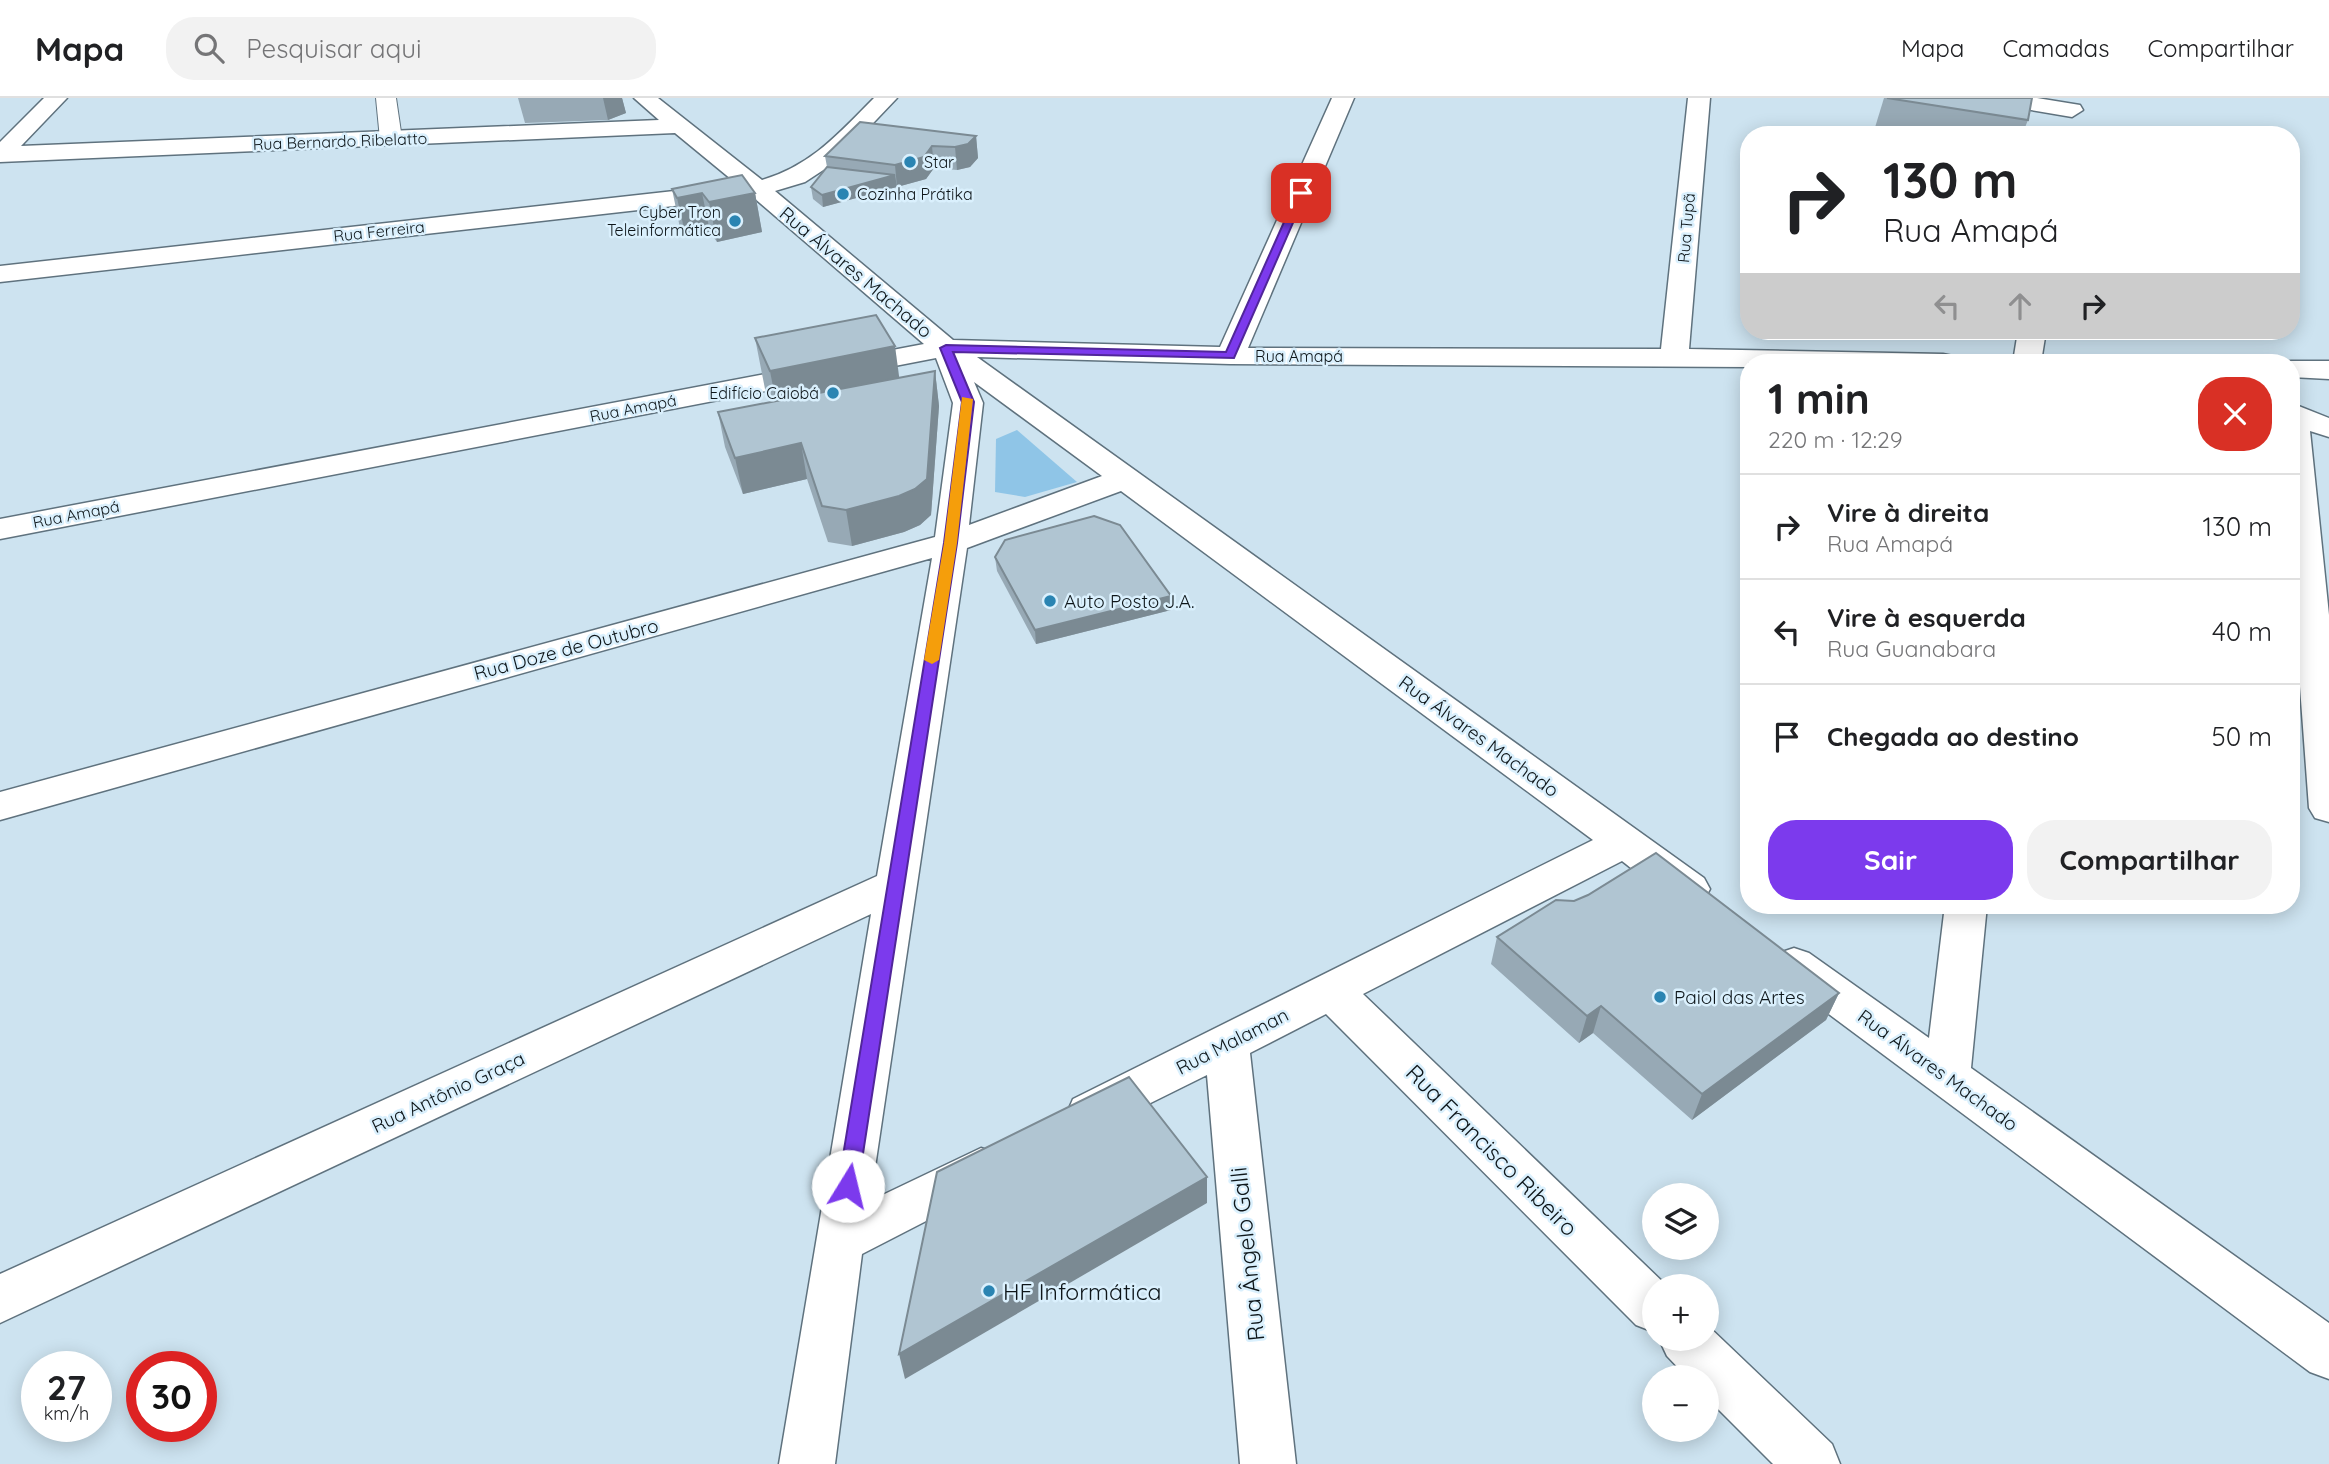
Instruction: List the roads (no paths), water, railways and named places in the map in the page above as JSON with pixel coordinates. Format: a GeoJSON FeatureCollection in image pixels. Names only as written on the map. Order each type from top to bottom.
{"type":"FeatureCollection","features":[{"type":"Feature","properties":{"kind":"street"},"geometry":{"type":"LineString","coordinates":[[1,155],[56,98]]}},
{"type":"Feature","properties":{"kind":"street","name":"Rua Álvares Machado"},"geometry":{"type":"LineString","coordinates":[[645,98],[758,189],[946,348],[1714,907]]}},
{"type":"Feature","properties":{"kind":"street","name":"Rua Ferreira"},"geometry":{"type":"LineString","coordinates":[[0,274],[758,189],[797,177],[829,156],[886,98]]}},
{"type":"Feature","properties":{"kind":"street"},"geometry":{"type":"LineString","coordinates":[[1230,356],[1343,98]]}},
{"type":"Feature","properties":{"kind":"street","name":"Rua Tupã"},"geometry":{"type":"LineString","coordinates":[[1674,357],[1699,98]]}},
{"type":"Feature","properties":{"kind":"street"},"geometry":{"type":"LineString","coordinates":[[1996,98],[2073,104],[2069,126]]}},
{"type":"Feature","properties":{"kind":"street","name":"Rua Bernardo Ribelatto"},"geometry":{"type":"LineString","coordinates":[[1,155],[679,126]]}},
{"type":"Feature","properties":{"kind":"street"},"geometry":{"type":"LineString","coordinates":[[807,1464],[839,1241],[951,543],[968,402],[946,348]]}},
{"type":"Feature","properties":{"kind":"street","name":"Rua Amapá"},"geometry":{"type":"LineString","coordinates":[[0,529],[946,348],[1230,356],[1740,358]]}},
{"type":"Feature","properties":{"kind":"street"},"geometry":{"type":"LineString","coordinates":[[2300,369],[2329,370]]}},
{"type":"Feature","properties":{"kind":"street"},"geometry":{"type":"LineString","coordinates":[[2300,417],[2329,428]]}},
{"type":"Feature","properties":{"kind":"street"},"geometry":{"type":"LineString","coordinates":[[2300,473],[2320,620],[2329,808]]}},
{"type":"Feature","properties":{"kind":"street","name":"Rua Doze de Outubro"},"geometry":{"type":"LineString","coordinates":[[0,806],[951,543],[1126,478]]}},
{"type":"Feature","properties":{"kind":"street","name":"Rua Malaman"},"geometry":{"type":"LineString","coordinates":[[839,1241],[1625,842]]}},
{"type":"Feature","properties":{"kind":"street","name":"Rua Antônio Graça"},"geometry":{"type":"LineString","coordinates":[[0,1299],[895,885]]}},
{"type":"Feature","properties":{"kind":"street"},"geometry":{"type":"LineString","coordinates":[[1947,1077],[1965,914]]}},
{"type":"Feature","properties":{"kind":"street","name":"Rua Álvares Machado"},"geometry":{"type":"LineString","coordinates":[[1769,947],[2329,1354]]}},
{"type":"Feature","properties":{"kind":"street","name":"Rua Francisco Ribeiro"},"geometry":{"type":"LineString","coordinates":[[1331,991],[1642,1296]]}},
{"type":"Feature","properties":{"kind":"street","name":"Rua Ângelo Galli"},"geometry":{"type":"LineString","coordinates":[[1227,1044],[1268,1464]]}},
{"type":"Feature","properties":{"kind":"street"},"geometry":{"type":"LineString","coordinates":[[1697,1351],[1812,1464]]}},
{"type":"Feature","properties":{"kind":"lane"},"geometry":{"type":"LineString","coordinates":[[386,98],[391,139]]}},
{"type":"Feature","properties":{"kind":"place","name":"Star"},"geometry":{"type":"Point","coordinates":[910,162]}},
{"type":"Feature","properties":{"kind":"place","name":"Cozinha Prátika"},"geometry":{"type":"Point","coordinates":[843,194]}},
{"type":"Feature","properties":{"kind":"place","name":"Cyber Tron Teleinformática"},"geometry":{"type":"Point","coordinates":[735,221]}},
{"type":"Feature","properties":{"kind":"place","name":"Edifício Caiobá"},"geometry":{"type":"Point","coordinates":[833,393]}},
{"type":"Feature","properties":{"kind":"place","name":"Auto Posto J.A."},"geometry":{"type":"Point","coordinates":[1050,601]}},
{"type":"Feature","properties":{"kind":"place","name":"Paiol das Artes"},"geometry":{"type":"Point","coordinates":[1660,997]}},
{"type":"Feature","properties":{"kind":"place","name":"HF Informática"},"geometry":{"type":"Point","coordinates":[989,1291]}}]}
